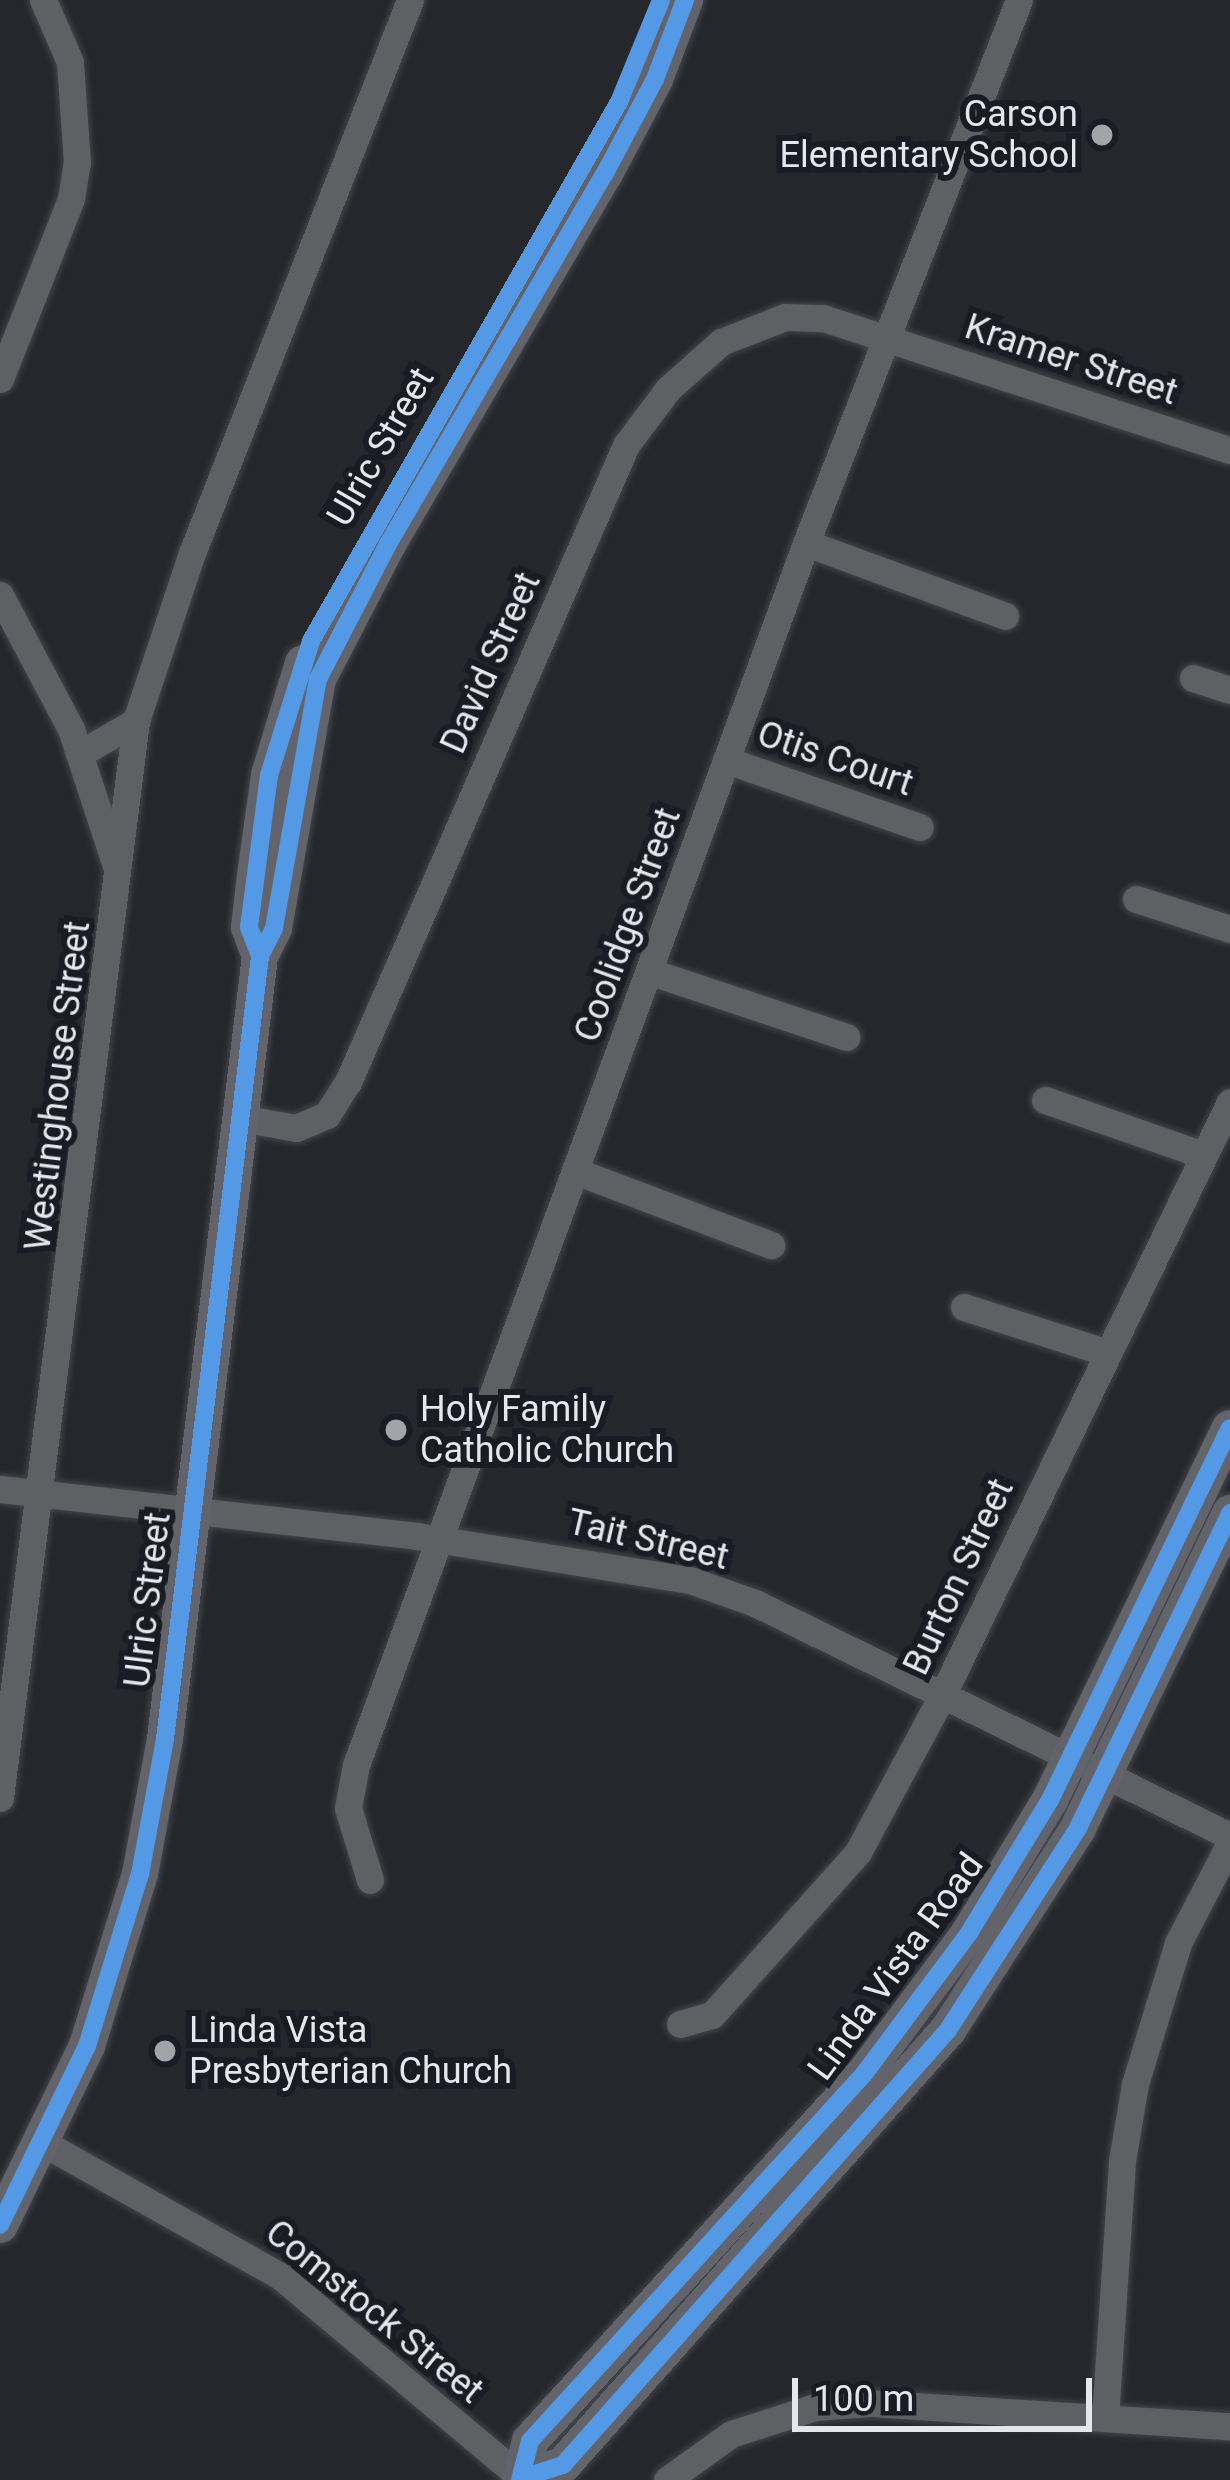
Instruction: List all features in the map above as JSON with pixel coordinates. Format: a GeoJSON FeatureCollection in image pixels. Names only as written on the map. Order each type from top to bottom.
{"type":"FeatureCollection","features":[{"type":"Feature","properties":{"kind":"main road","name":"Ulric Street"},"geometry":{"type":"LineString","coordinates":[[260,956],[249,928],[269,775],[311,641],[619,102],[662,0]]}},
{"type":"Feature","properties":{"kind":"main road","name":"Ulric Street"},"geometry":{"type":"LineString","coordinates":[[0,2225],[45,2144],[94,2029],[140,1874],[192,1513],[260,956],[274,928],[318,679],[335,638],[604,175],[655,79],[685,0]]}},
{"type":"Feature","properties":{"kind":"main road","name":"Linda Vista Road"},"geometry":{"type":"LineString","coordinates":[[522,2480],[530,2441],[919,2003],[996,1892],[1070,1760],[1230,1428]]}},
{"type":"Feature","properties":{"kind":"main road","name":"Linda Vista Road"},"geometry":{"type":"LineString","coordinates":[[522,2480],[563,2465],[891,2101],[1006,1948],[1105,1777],[1230,1514]]}},
{"type":"Feature","properties":{"kind":"street"},"geometry":{"type":"LineString","coordinates":[[0,379],[71,199],[77,163],[70,62],[44,0]]}},
{"type":"Feature","properties":{"kind":"street"},"geometry":{"type":"LineString","coordinates":[[81,753],[136,721],[192,553],[410,0]]}},
{"type":"Feature","properties":{"kind":"street","name":"Coolidge Street"},"geometry":{"type":"LineString","coordinates":[[370,1880],[348,1808],[356,1765],[443,1540],[806,544],[1019,0]]}},
{"type":"Feature","properties":{"kind":"street","name":"David Street"},"geometry":{"type":"LineString","coordinates":[[240,1118],[296,1127],[327,1115],[348,1082],[626,446],[668,389],[721,342],[770,320],[823,318],[890,337]]}},
{"type":"Feature","properties":{"kind":"street","name":"Kramer Street"},"geometry":{"type":"LineString","coordinates":[[890,337],[1230,450]]}},
{"type":"Feature","properties":{"kind":"street"},"geometry":{"type":"LineString","coordinates":[[806,544],[1005,616]]}},
{"type":"Feature","properties":{"kind":"street"},"geometry":{"type":"LineString","coordinates":[[0,596],[7,630],[81,753],[121,883]]}},
{"type":"Feature","properties":{"kind":"street"},"geometry":{"type":"LineString","coordinates":[[1193,678],[1230,690]]}},
{"type":"Feature","properties":{"kind":"street","name":"Westinghouse Street"},"geometry":{"type":"LineString","coordinates":[[0,1798],[121,883],[136,721]]}},
{"type":"Feature","properties":{"kind":"street","name":"Otis Court"},"geometry":{"type":"LineString","coordinates":[[726,760],[920,827]]}},
{"type":"Feature","properties":{"kind":"street"},"geometry":{"type":"LineString","coordinates":[[1136,899],[1230,929]]}},
{"type":"Feature","properties":{"kind":"street"},"geometry":{"type":"LineString","coordinates":[[651,972],[846,1037]]}},
{"type":"Feature","properties":{"kind":"street"},"geometry":{"type":"LineString","coordinates":[[1045,1100],[1204,1155]]}},
{"type":"Feature","properties":{"kind":"street","name":"Burton Street"},"geometry":{"type":"LineString","coordinates":[[680,2024],[712,2014],[858,1852],[942,1696],[1230,1102]]}},
{"type":"Feature","properties":{"kind":"street"},"geometry":{"type":"LineString","coordinates":[[574,1172],[771,1245]]}},
{"type":"Feature","properties":{"kind":"street"},"geometry":{"type":"LineString","coordinates":[[964,1307],[1105,1352]]}},
{"type":"Feature","properties":{"kind":"street","name":"Tait Street"},"geometry":{"type":"LineString","coordinates":[[0,1489],[443,1540],[690,1580],[942,1696],[1230,1840]]}},
{"type":"Feature","properties":{"kind":"street"},"geometry":{"type":"LineString","coordinates":[[1105,2418],[1122,2161],[1135,2084],[1178,1943],[1230,1840]]}},
{"type":"Feature","properties":{"kind":"street","name":"Comstock Street"},"geometry":{"type":"LineString","coordinates":[[45,2144],[280,2276],[522,2480]]}},
{"type":"Feature","properties":{"kind":"street"},"geometry":{"type":"LineString","coordinates":[[668,2480],[731,2434],[815,2407],[1230,2426]]}},
{"type":"Feature","properties":{"kind":"cycle path"},"geometry":{"type":"LineString","coordinates":[[260,956],[249,927],[269,775],[311,641],[619,102],[661,0]]}},
{"type":"Feature","properties":{"kind":"cycle path"},"geometry":{"type":"LineString","coordinates":[[0,2225],[87,2046],[140,1874],[165,1739],[260,956],[274,928],[318,679],[388,544],[604,175],[655,79],[685,0]]}},
{"type":"Feature","properties":{"kind":"cycle path"},"geometry":{"type":"LineString","coordinates":[[520,2480],[530,2441],[864,2074],[969,1933],[1050,1800],[1230,1428]]}},
{"type":"Feature","properties":{"kind":"cycle path"},"geometry":{"type":"LineString","coordinates":[[522,2478],[563,2465],[948,2030],[1078,1828],[1230,1513]]}},
{"type":"Feature","properties":{"kind":"place","name":"Carson Elementary School"},"geometry":{"type":"Point","coordinates":[1102,135]}},
{"type":"Feature","properties":{"kind":"place","name":"Holy Family Catholic Church"},"geometry":{"type":"Point","coordinates":[396,1430]}},
{"type":"Feature","properties":{"kind":"place","name":"Linda Vista Presbyterian Church"},"geometry":{"type":"Point","coordinates":[165,2051]}}]}
